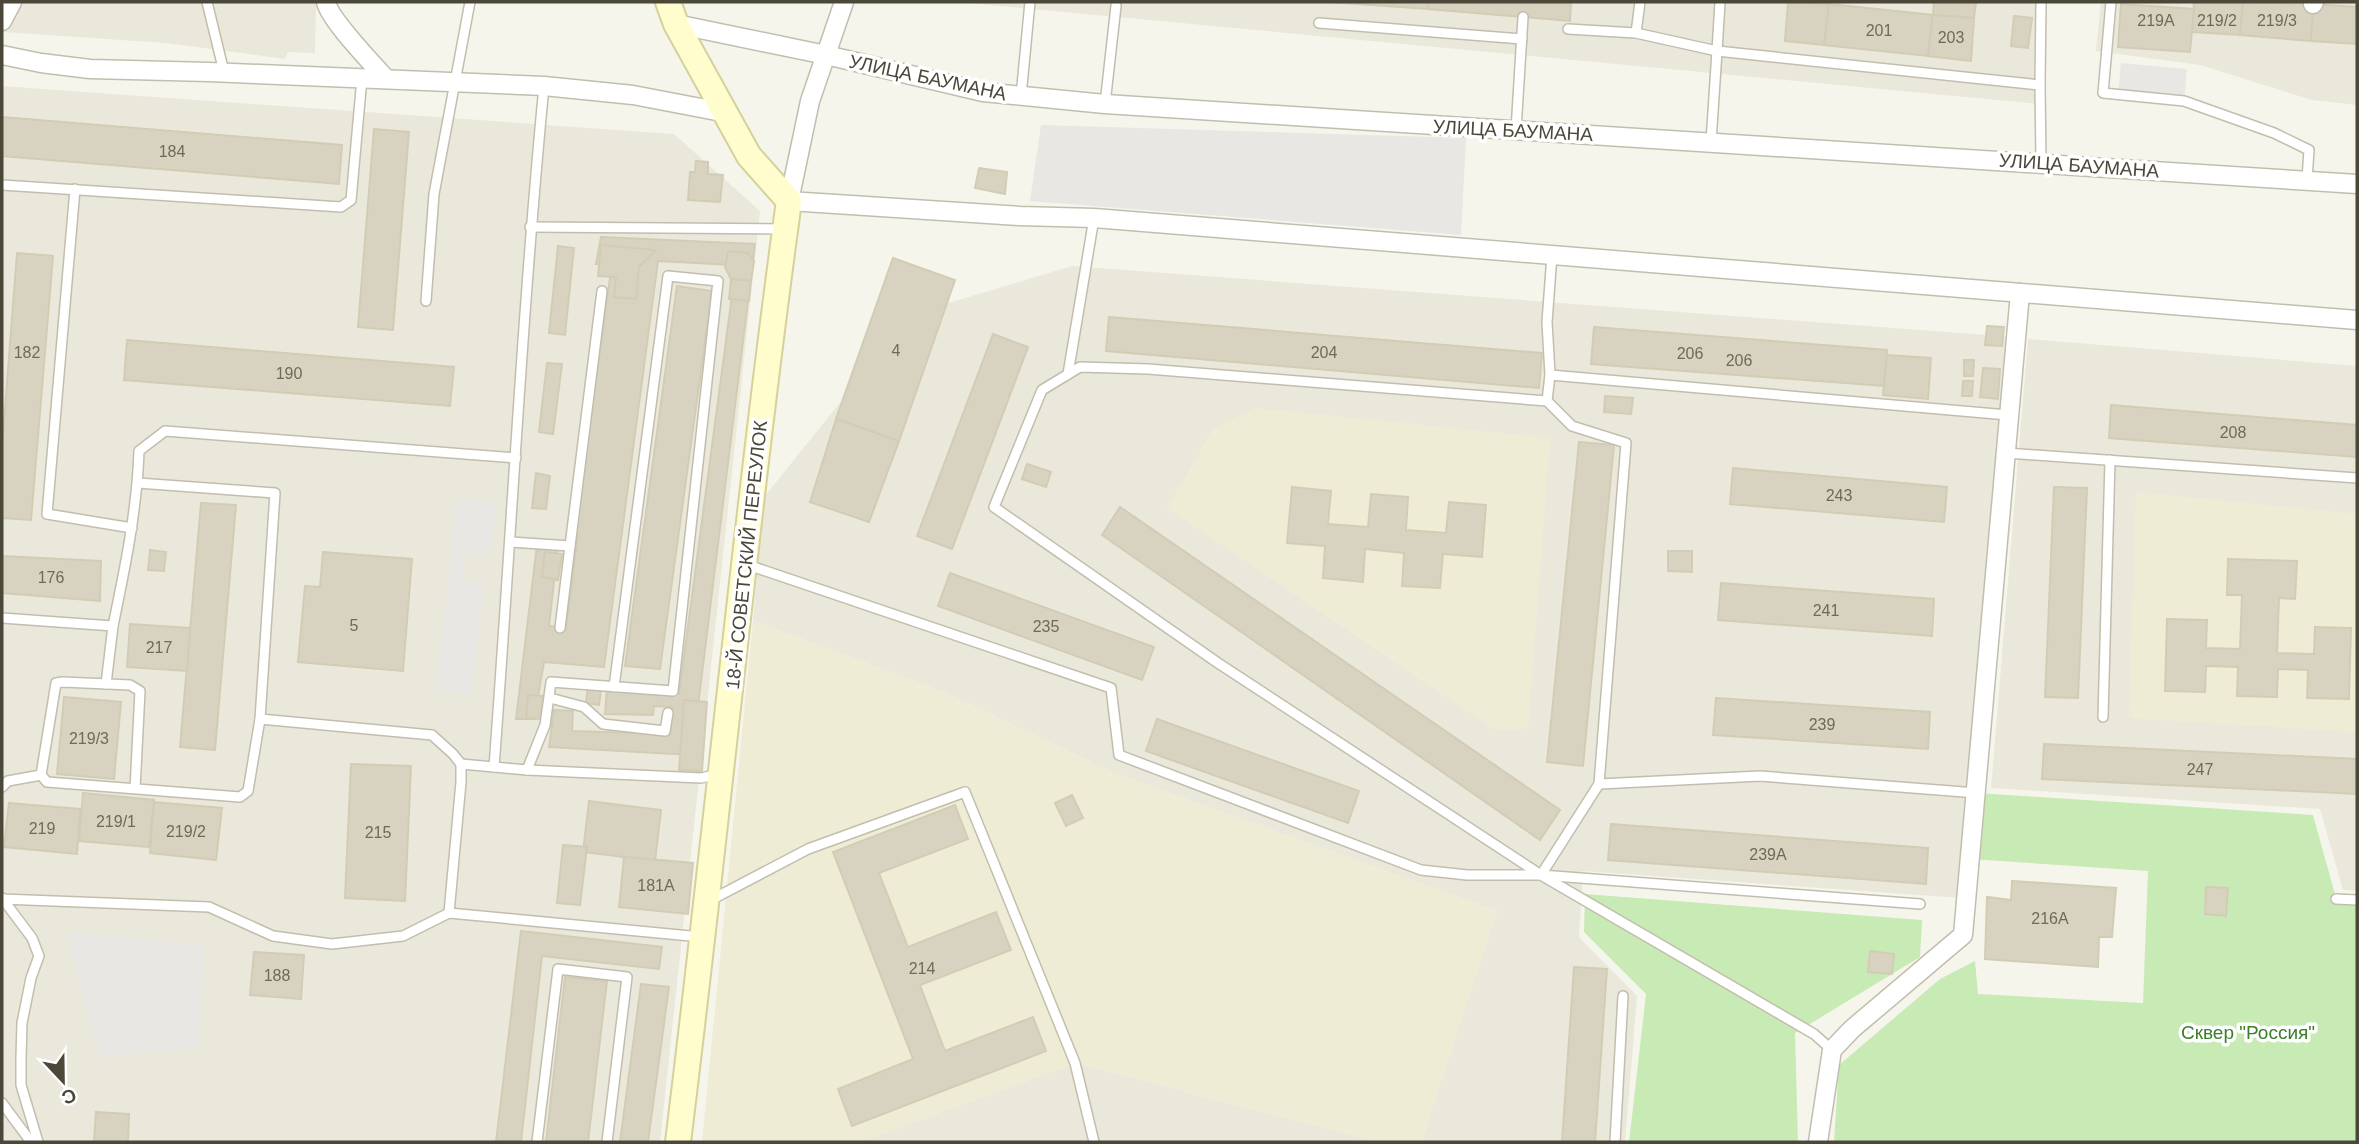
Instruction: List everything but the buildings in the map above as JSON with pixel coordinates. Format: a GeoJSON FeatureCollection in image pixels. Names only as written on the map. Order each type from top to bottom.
{"type":"FeatureCollection","features":[{"type":"Feature","properties":{"kind":"street"},"geometry":{"type":"LineString","coordinates":[[2,21],[12,2]]}},
{"type":"Feature","properties":{"kind":"street"},"geometry":{"type":"LineString","coordinates":[[326,2],[345,31],[386,79]]}},
{"type":"Feature","properties":{"kind":"street"},"geometry":{"type":"LineString","coordinates":[[789,201],[810,101],[844,2]]}},
{"type":"Feature","properties":{"kind":"street"},"geometry":{"type":"LineString","coordinates":[[672,13],[749,156],[789,201],[1020,216],[1094,218],[2357,320]]}},
{"type":"Feature","properties":{"kind":"street","name":"УЛИЦА БАУМАНА"},"geometry":{"type":"LineString","coordinates":[[672,13],[826,55],[983,92],[1021,96],[1105,104],[2357,184]]}},
{"type":"Feature","properties":{"kind":"street"},"geometry":{"type":"LineString","coordinates":[[2,55],[90,69],[544,86],[633,95],[727,113]]}},
{"type":"Feature","properties":{"kind":"street","name":"18-Й СОВЕТСКИЙ ПЕРЕУЛОК"},"geometry":{"type":"LineString","coordinates":[[678,1142],[743,564],[789,201]]}},
{"type":"Feature","properties":{"kind":"street"},"geometry":{"type":"LineString","coordinates":[[1818,1142],[1832,1050],[1852,1029],[1964,935],[2020,293]]}},
{"type":"Feature","properties":{"kind":"lane"},"geometry":{"type":"LineString","coordinates":[[207,2],[224,72]]}},
{"type":"Feature","properties":{"kind":"lane"},"geometry":{"type":"LineString","coordinates":[[426,301],[434,194],[470,2]]}},
{"type":"Feature","properties":{"kind":"lane"},"geometry":{"type":"LineString","coordinates":[[1021,96],[1030,2]]}},
{"type":"Feature","properties":{"kind":"lane"},"geometry":{"type":"LineString","coordinates":[[1636,33],[1640,2]]}},
{"type":"Feature","properties":{"kind":"lane"},"geometry":{"type":"LineString","coordinates":[[1711,142],[1720,2]]}},
{"type":"Feature","properties":{"kind":"lane"},"geometry":{"type":"LineString","coordinates":[[2041,162],[2042,2]]}},
{"type":"Feature","properties":{"kind":"lane"},"geometry":{"type":"LineString","coordinates":[[2111,2],[2103,93],[2184,101],[2274,132],[2309,150],[2307,180]]}},
{"type":"Feature","properties":{"kind":"lane"},"geometry":{"type":"LineString","coordinates":[[1105,104],[1116,6]]}},
{"type":"Feature","properties":{"kind":"lane"},"geometry":{"type":"LineString","coordinates":[[1516,130],[1524,17]]}},
{"type":"Feature","properties":{"kind":"lane"},"geometry":{"type":"LineString","coordinates":[[1319,23],[1522,39]]}},
{"type":"Feature","properties":{"kind":"lane"},"geometry":{"type":"LineString","coordinates":[[1568,29],[1636,33],[1717,51],[2040,85]]}},
{"type":"Feature","properties":{"kind":"lane"},"geometry":{"type":"LineString","coordinates":[[2,185],[341,207],[351,200],[362,78]]}},
{"type":"Feature","properties":{"kind":"lane"},"geometry":{"type":"LineString","coordinates":[[494,767],[530,227],[544,86]]}},
{"type":"Feature","properties":{"kind":"lane"},"geometry":{"type":"LineString","coordinates":[[75,189],[47,514],[132,528]]}},
{"type":"Feature","properties":{"kind":"lane"},"geometry":{"type":"LineString","coordinates":[[1068,374],[1094,218]]}},
{"type":"Feature","properties":{"kind":"lane"},"geometry":{"type":"LineString","coordinates":[[530,227],[786,229]]}},
{"type":"Feature","properties":{"kind":"lane"},"geometry":{"type":"LineString","coordinates":[[1547,401],[1550,375],[1547,322],[1552,255]]}},
{"type":"Feature","properties":{"kind":"lane"},"geometry":{"type":"LineString","coordinates":[[527,770],[545,725],[551,682],[614,687],[674,691],[718,281],[668,276],[614,687]]}},
{"type":"Feature","properties":{"kind":"lane"},"geometry":{"type":"LineString","coordinates":[[560,628],[602,291]]}},
{"type":"Feature","properties":{"kind":"lane"},"geometry":{"type":"LineString","coordinates":[[1541,875],[1599,784],[1626,443],[1572,426],[1547,401],[1149,369],[1080,367],[1042,390],[994,507],[1218,663],[1541,875],[1803,1027],[1832,1050]]}},
{"type":"Feature","properties":{"kind":"lane"},"geometry":{"type":"LineString","coordinates":[[1550,375],[2008,415]]}},
{"type":"Feature","properties":{"kind":"lane"},"geometry":{"type":"LineString","coordinates":[[106,684],[113,626],[132,528],[139,451],[165,431],[516,458]]}},
{"type":"Feature","properties":{"kind":"lane"},"geometry":{"type":"LineString","coordinates":[[2007,453],[2357,478]]}},
{"type":"Feature","properties":{"kind":"lane"},"geometry":{"type":"LineString","coordinates":[[2103,717],[2110,460]]}},
{"type":"Feature","properties":{"kind":"lane"},"geometry":{"type":"LineString","coordinates":[[135,789],[140,691],[130,685],[56,683],[41,775],[47,782],[135,789],[240,797],[248,790],[260,719],[275,494],[138,483]]}},
{"type":"Feature","properties":{"kind":"lane"},"geometry":{"type":"LineString","coordinates":[[511,542],[570,546]]}},
{"type":"Feature","properties":{"kind":"lane"},"geometry":{"type":"LineString","coordinates":[[743,564],[1111,688],[1119,755],[1421,870],[1467,875],[1541,875],[1920,904]]}},
{"type":"Feature","properties":{"kind":"lane"},"geometry":{"type":"LineString","coordinates":[[2,618],[113,626]]}},
{"type":"Feature","properties":{"kind":"lane"},"geometry":{"type":"LineString","coordinates":[[550,698],[584,707],[603,724],[665,731],[667,713]]}},
{"type":"Feature","properties":{"kind":"lane"},"geometry":{"type":"LineString","coordinates":[[260,719],[432,735],[453,754],[461,764],[449,913]]}},
{"type":"Feature","properties":{"kind":"lane"},"geometry":{"type":"LineString","coordinates":[[461,764],[527,770],[701,778],[721,774]]}},
{"type":"Feature","properties":{"kind":"lane"},"geometry":{"type":"LineString","coordinates":[[2,787],[8,781],[41,775]]}},
{"type":"Feature","properties":{"kind":"lane"},"geometry":{"type":"LineString","coordinates":[[1599,784],[1759,776],[1976,793]]}},
{"type":"Feature","properties":{"kind":"lane"},"geometry":{"type":"LineString","coordinates":[[707,901],[808,849],[965,792],[1075,1063],[1094,1142]]}},
{"type":"Feature","properties":{"kind":"lane"},"geometry":{"type":"LineString","coordinates":[[2,899],[209,907],[273,936],[332,944],[403,936],[449,913],[703,937]]}},
{"type":"Feature","properties":{"kind":"lane"},"geometry":{"type":"LineString","coordinates":[[2,899],[32,938],[39,956],[31,978],[22,1024],[21,1047],[21,1085],[38,1142]]}},
{"type":"Feature","properties":{"kind":"lane"},"geometry":{"type":"LineString","coordinates":[[2336,899],[2357,900]]}},
{"type":"Feature","properties":{"kind":"lane"},"geometry":{"type":"LineString","coordinates":[[537,1142],[558,969],[627,977],[607,1142]]}},
{"type":"Feature","properties":{"kind":"lane"},"geometry":{"type":"LineString","coordinates":[[1615,1142],[1623,996]]}},
{"type":"Feature","properties":{"kind":"lane"},"geometry":{"type":"LineString","coordinates":[[2,1103],[31,1142]]}},
{"type":"Feature","properties":{"kind":"shaded area"},"geometry":{"type":"Polygon","coordinates":[[[2,2],[316,2],[315,53],[288,52],[285,59],[166,43],[2,32],[2,2]]]}},
{"type":"Feature","properties":{"kind":"shaded area"},"geometry":{"type":"Polygon","coordinates":[[[958,2],[2044,2],[2040,104],[958,2]]]}},
{"type":"Feature","properties":{"kind":"shaded area"},"geometry":{"type":"Polygon","coordinates":[[[2101,2],[2357,2],[2357,105],[2312,100],[2200,65],[2096,51],[2101,2]]]}},
{"type":"Feature","properties":{"kind":"shaded area"},"geometry":{"type":"Polygon","coordinates":[[[2121,63],[2187,69],[2184,101],[2118,94],[2121,63]]]}},
{"type":"Feature","properties":{"kind":"shaded area"},"geometry":{"type":"Polygon","coordinates":[[[2,86],[674,134],[760,211],[660,1142],[2,1142],[2,86]]]}},
{"type":"Feature","properties":{"kind":"shaded area"},"geometry":{"type":"Polygon","coordinates":[[[1041,125],[1466,138],[1461,235],[1030,201],[1041,125]]]}},
{"type":"Feature","properties":{"kind":"shaded area"},"geometry":{"type":"Polygon","coordinates":[[[1072,266],[2012,337],[1962,898],[1583,871],[1579,937],[1637,996],[1625,1142],[1421,1142],[1497,911],[1117,774],[941,691],[753,621],[764,497],[868,368],[935,307],[1072,266]]]}},
{"type":"Feature","properties":{"kind":"shaded area"},"geometry":{"type":"Polygon","coordinates":[[[2028,339],[2357,366],[2357,891],[2343,890],[2320,809],[1991,788],[2028,339]]]}},
{"type":"Feature","properties":{"kind":"shaded area"},"geometry":{"type":"Polygon","coordinates":[[[1255,408],[1550,438],[1528,728],[1496,731],[1167,508],[1213,429],[1255,408]]]}},
{"type":"Feature","properties":{"kind":"shaded area"},"geometry":{"type":"Polygon","coordinates":[[[2136,492],[2357,514],[2357,732],[2129,718],[2136,492]]]}},
{"type":"Feature","properties":{"kind":"shaded area"},"geometry":{"type":"Polygon","coordinates":[[[457,499],[496,503],[490,555],[465,553],[462,582],[484,584],[472,694],[436,690],[457,499]]]}},
{"type":"Feature","properties":{"kind":"shaded area"},"geometry":{"type":"Polygon","coordinates":[[[753,621],[941,691],[1117,774],[1497,911],[1421,1142],[1378,1142],[1075,1063],[860,1142],[702,1142],[753,621]]]}},
{"type":"Feature","properties":{"kind":"shaded area"},"geometry":{"type":"Polygon","coordinates":[[[65,932],[204,945],[199,1047],[100,1057],[65,932]]]}},
{"type":"Feature","properties":{"kind":"shaded area"},"geometry":{"type":"Polygon","coordinates":[[[1075,1063],[1378,1142],[860,1142],[1075,1063]]]}},
{"type":"Feature","properties":{"kind":"green space","name":"Сквер \"Россия\""},"geometry":{"type":"Polygon","coordinates":[[[1977,793],[2313,815],[2336,898],[2357,900],[2357,1142],[1834,1142],[1839,1065],[1940,979],[1975,961],[1978,994],[2143,1003],[2148,871],[1971,859],[1977,793]]]}},
{"type":"Feature","properties":{"kind":"green space"},"geometry":{"type":"Polygon","coordinates":[[[1585,894],[1922,920],[1920,957],[1795,1033],[1798,1142],[1629,1142],[1646,994],[1584,932],[1585,894]]]}}]}
